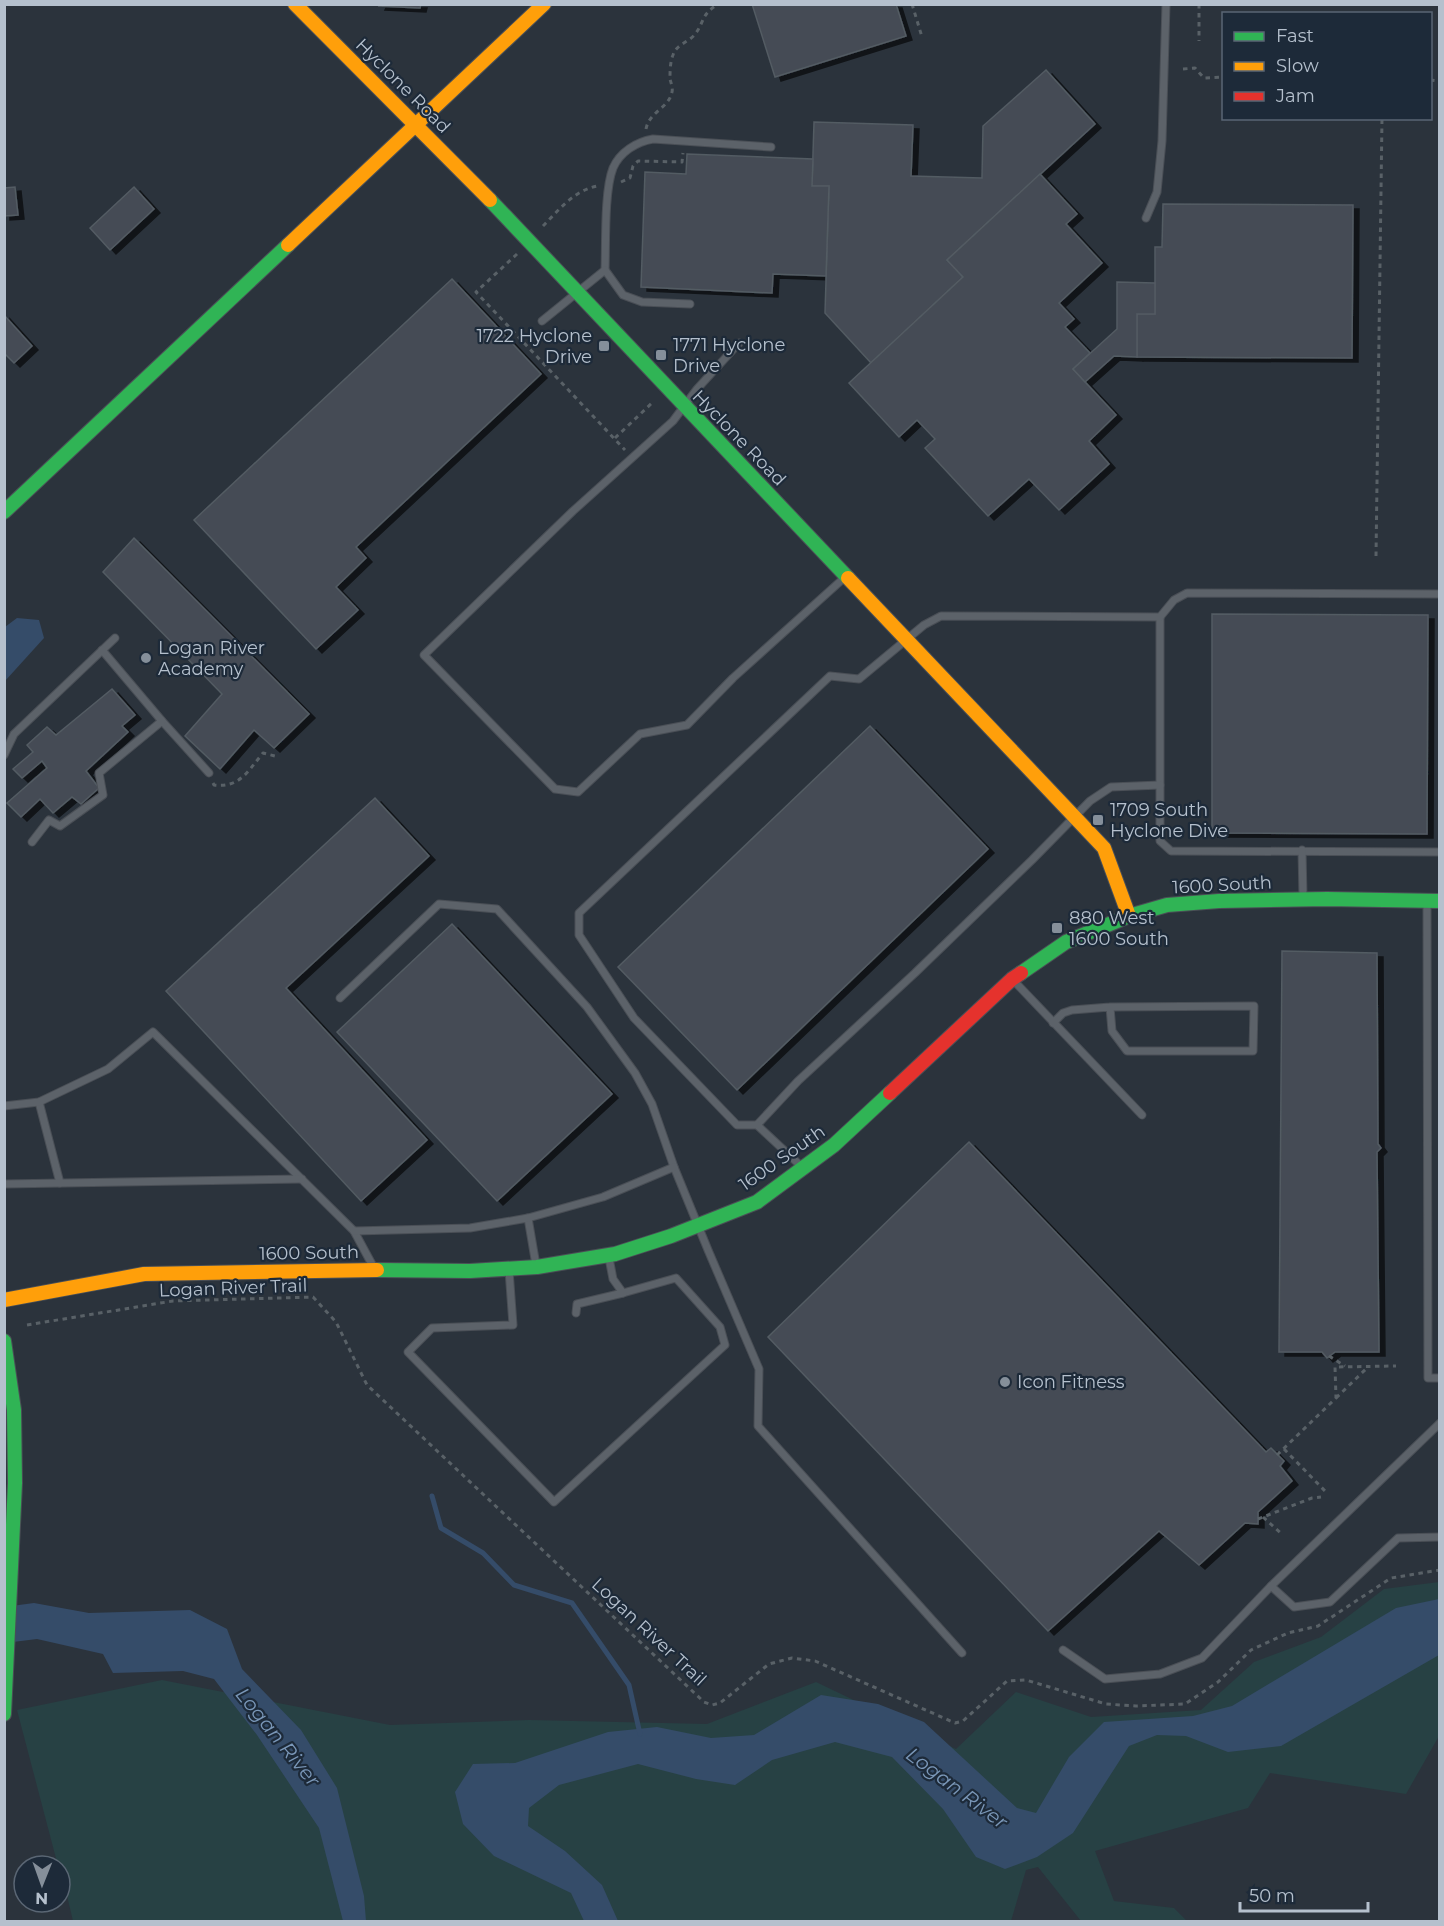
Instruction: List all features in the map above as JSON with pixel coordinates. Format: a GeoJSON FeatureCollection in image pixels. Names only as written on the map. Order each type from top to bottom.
{"type":"FeatureCollection","features":[{"type":"Feature","properties":{"kind":"main road","name":"Hyclone Road"},"geometry":{"type":"LineString","coordinates":[[295,4],[417,124],[1104,848],[1129,916]]}},
{"type":"Feature","properties":{"kind":"main road"},"geometry":{"type":"LineString","coordinates":[[4,512],[544,4]]}},
{"type":"Feature","properties":{"kind":"main road","name":"1600 South"},"geometry":{"type":"LineString","coordinates":[[4,1300],[144,1274],[375,1270],[470,1271],[537,1267],[609,1255],[671,1236],[757,1202],[834,1145],[1012,979],[1066,942],[1129,916],[1167,905],[1303,899],[1433,901]]}},
{"type":"Feature","properties":{"kind":"main road"},"geometry":{"type":"LineString","coordinates":[[4,1341],[14,1410],[15,1483],[4,1714]]}},
{"type":"Feature","properties":{"kind":"lane"},"geometry":{"type":"LineString","coordinates":[[1146,218],[1157,192],[1162,141],[1166,4]]}},
{"type":"Feature","properties":{"kind":"lane"},"geometry":{"type":"LineString","coordinates":[[690,304],[642,302],[622,295],[604,270],[608,201],[614,168],[634,145],[653,139],[771,147]]}},
{"type":"Feature","properties":{"kind":"lane"},"geometry":{"type":"LineString","coordinates":[[542,321],[604,270]]}},
{"type":"Feature","properties":{"kind":"lane"},"geometry":{"type":"LineString","coordinates":[[739,343],[697,389],[674,421],[573,510],[424,656],[555,789],[578,792],[640,734],[687,725],[733,678],[845,577]]}},
{"type":"Feature","properties":{"kind":"lane"},"geometry":{"type":"LineString","coordinates":[[1440,594],[1187,593],[1174,600],[1160,617],[1160,841],[1171,851],[1440,852]]}},
{"type":"Feature","properties":{"kind":"lane"},"geometry":{"type":"LineString","coordinates":[[803,1169],[757,1125],[737,1125],[634,1017],[579,935],[579,913],[830,676],[859,679],[924,625],[941,616],[1160,617]]}},
{"type":"Feature","properties":{"kind":"lane"},"geometry":{"type":"LineString","coordinates":[[4,755],[14,734],[115,638]]}},
{"type":"Feature","properties":{"kind":"lane"},"geometry":{"type":"LineString","coordinates":[[102,650],[209,773]]}},
{"type":"Feature","properties":{"kind":"lane"},"geometry":{"type":"LineString","coordinates":[[32,842],[49,820],[60,826],[103,795],[99,773],[162,721]]}},
{"type":"Feature","properties":{"kind":"lane"},"geometry":{"type":"LineString","coordinates":[[757,1125],[798,1081],[915,973],[1090,801],[1111,787],[1160,785]]}},
{"type":"Feature","properties":{"kind":"lane"},"geometry":{"type":"LineString","coordinates":[[1302,850],[1303,899]]}},
{"type":"Feature","properties":{"kind":"lane"},"geometry":{"type":"LineString","coordinates":[[1433,901],[1428,1378],[1440,1378]]}},
{"type":"Feature","properties":{"kind":"lane"},"geometry":{"type":"LineString","coordinates":[[340,998],[439,904],[497,909],[587,1007],[635,1073],[652,1104],[674,1167],[759,1369],[758,1426],[962,1653]]}},
{"type":"Feature","properties":{"kind":"lane"},"geometry":{"type":"LineString","coordinates":[[1012,979],[1142,1115]]}},
{"type":"Feature","properties":{"kind":"lane"},"geometry":{"type":"LineString","coordinates":[[1053,1023],[1063,1012],[1110,1006],[1254,1006],[1253,1051],[1126,1051],[1112,1031],[1110,1006]]}},
{"type":"Feature","properties":{"kind":"lane"},"geometry":{"type":"LineString","coordinates":[[4,1106],[39,1102],[108,1069],[153,1032],[354,1231],[375,1270]]}},
{"type":"Feature","properties":{"kind":"lane"},"geometry":{"type":"LineString","coordinates":[[39,1102],[60,1183]]}},
{"type":"Feature","properties":{"kind":"lane"},"geometry":{"type":"LineString","coordinates":[[354,1231],[470,1228],[528,1218],[603,1197],[674,1167]]}},
{"type":"Feature","properties":{"kind":"lane"},"geometry":{"type":"LineString","coordinates":[[4,1184],[302,1179]]}},
{"type":"Feature","properties":{"kind":"lane"},"geometry":{"type":"LineString","coordinates":[[528,1218],[537,1267]]}},
{"type":"Feature","properties":{"kind":"lane"},"geometry":{"type":"LineString","coordinates":[[609,1255],[613,1279],[623,1293]]}},
{"type":"Feature","properties":{"kind":"lane"},"geometry":{"type":"LineString","coordinates":[[509,1269],[513,1325],[432,1328],[408,1352],[554,1502],[725,1345],[720,1327],[676,1278],[577,1304],[576,1313]]}},
{"type":"Feature","properties":{"kind":"lane"},"geometry":{"type":"LineString","coordinates":[[1063,1650],[1104,1679],[1160,1674],[1202,1658],[1271,1586],[1440,1423]]}},
{"type":"Feature","properties":{"kind":"lane"},"geometry":{"type":"LineString","coordinates":[[1271,1586],[1294,1607],[1330,1602],[1398,1538],[1440,1537]]}},
{"type":"Feature","properties":{"kind":"path"},"geometry":{"type":"LineString","coordinates":[[645,141],[647,121],[665,104],[672,92],[670,78],[672,57],[675,51],[695,35],[709,10],[718,4]]}},
{"type":"Feature","properties":{"kind":"path"},"geometry":{"type":"LineString","coordinates":[[912,4],[922,37]]}},
{"type":"Feature","properties":{"kind":"path"},"geometry":{"type":"LineString","coordinates":[[1198,4],[1199,41]]}},
{"type":"Feature","properties":{"kind":"path"},"geometry":{"type":"LineString","coordinates":[[1183,69],[1195,68],[1204,78],[1222,77]]}},
{"type":"Feature","properties":{"kind":"path"},"geometry":{"type":"LineString","coordinates":[[1376,556],[1382,120]]}},
{"type":"Feature","properties":{"kind":"path"},"geometry":{"type":"LineString","coordinates":[[543,226],[576,194],[586,188],[611,183],[618,184],[630,177],[633,166],[638,161],[682,162],[683,147]]}},
{"type":"Feature","properties":{"kind":"path"},"geometry":{"type":"LineString","coordinates":[[518,253],[476,292],[632,458]]}},
{"type":"Feature","properties":{"kind":"path"},"geometry":{"type":"LineString","coordinates":[[615,438],[653,402]]}},
{"type":"Feature","properties":{"kind":"path"},"geometry":{"type":"LineString","coordinates":[[209,773],[214,785],[228,786],[242,778],[263,753],[279,758]]}},
{"type":"Feature","properties":{"kind":"path","name":"Logan River Trail"},"geometry":{"type":"LineString","coordinates":[[27,1325],[173,1301],[313,1297],[336,1322],[367,1384],[704,1702],[712,1705],[720,1703],[769,1664],[792,1658],[815,1661],[955,1723],[963,1721],[1007,1681],[1026,1680],[1106,1704],[1136,1706],[1185,1704],[1218,1682],[1251,1650],[1288,1633],[1318,1626],[1391,1578],[1440,1570]]}},
{"type":"Feature","properties":{"kind":"path"},"geometry":{"type":"LineString","coordinates":[[1329,1356],[1346,1367]]}},
{"type":"Feature","properties":{"kind":"path"},"geometry":{"type":"LineString","coordinates":[[1277,1455],[1369,1366]]}},
{"type":"Feature","properties":{"kind":"path"},"geometry":{"type":"LineString","coordinates":[[1336,1398],[1335,1367],[1396,1366]]}},
{"type":"Feature","properties":{"kind":"path"},"geometry":{"type":"LineString","coordinates":[[1284,1449],[1326,1492]]}},
{"type":"Feature","properties":{"kind":"path"},"geometry":{"type":"LineString","coordinates":[[1258,1519],[1312,1498],[1321,1497]]}},
{"type":"Feature","properties":{"kind":"path"},"geometry":{"type":"LineString","coordinates":[[1263,1517],[1283,1535]]}},
{"type":"Feature","properties":{"kind":"green space"},"geometry":{"type":"Polygon","coordinates":[[[1439,1582],[1439,1736],[1406,1794],[1270,1773],[1248,1808],[1095,1851],[1114,1901],[1174,1908],[1187,1921],[1081,1921],[1038,1867],[1026,1870],[1011,1921],[73,1921],[72,1854],[55,1854],[17,1710],[162,1680],[390,1725],[529,1720],[707,1724],[816,1682],[956,1749],[1016,1692],[1091,1717],[1201,1710],[1254,1662],[1321,1637],[1384,1589],[1439,1582]]]}},
{"type":"Feature","properties":{"kind":"water"},"geometry":{"type":"Polygon","coordinates":[[[17,618],[39,620],[44,638],[5,681],[5,627],[17,618]]]}},
{"type":"Feature","properties":{"kind":"water","name":"Logan River"},"geometry":{"type":"Polygon","coordinates":[[[1439,1599],[1439,1655],[1281,1746],[1228,1752],[1186,1736],[1157,1735],[1129,1746],[1073,1833],[1037,1857],[1005,1869],[976,1857],[943,1809],[892,1757],[835,1742],[772,1760],[735,1785],[696,1779],[638,1764],[559,1785],[529,1808],[528,1826],[565,1851],[602,1885],[618,1921],[584,1921],[571,1893],[494,1856],[463,1824],[455,1792],[473,1764],[515,1763],[608,1732],[657,1727],[711,1738],[754,1735],[821,1695],[878,1704],[924,1722],[1017,1808],[1036,1813],[1069,1757],[1104,1722],[1193,1716],[1232,1706],[1396,1608],[1439,1599]]]}},
{"type":"Feature","properties":{"kind":"water","name":"Logan River"},"geometry":{"type":"Polygon","coordinates":[[[34,1603],[89,1613],[190,1610],[227,1629],[242,1669],[301,1730],[337,1788],[364,1896],[366,1921],[343,1921],[319,1828],[257,1735],[214,1679],[183,1671],[113,1673],[103,1654],[37,1639],[5,1643],[4,1607],[34,1603]]]}},
{"type":"Feature","properties":{"kind":"building"},"geometry":{"type":"Polygon","coordinates":[[[380,4],[421,4],[420,8],[379,6],[380,4]]]}},
{"type":"Feature","properties":{"kind":"building"},"geometry":{"type":"Polygon","coordinates":[[[752,4],[896,4],[906,36],[775,77],[752,4]]]}},
{"type":"Feature","properties":{"kind":"building"},"geometry":{"type":"Polygon","coordinates":[[[1046,70],[1095,124],[947,260],[963,277],[871,363],[825,313],[829,186],[812,186],[814,122],[913,125],[911,176],[982,178],[983,126],[1046,70]]]}},
{"type":"Feature","properties":{"kind":"building"},"geometry":{"type":"Polygon","coordinates":[[[687,154],[813,159],[812,186],[829,186],[826,276],[773,274],[772,293],[641,287],[645,172],[686,174],[687,154]]]}},
{"type":"Feature","properties":{"kind":"building"},"geometry":{"type":"Polygon","coordinates":[[[1040,174],[1077,214],[1066,224],[1102,263],[1059,303],[1074,319],[1065,327],[1090,353],[1073,369],[1116,415],[1089,441],[1109,464],[1059,510],[1029,479],[988,516],[925,448],[935,439],[917,420],[899,437],[849,383],[963,277],[947,260],[1040,174]]]}},
{"type":"Feature","properties":{"kind":"building"},"geometry":{"type":"Polygon","coordinates":[[[15,187],[18,215],[4,216],[4,188],[15,187]]]}},
{"type":"Feature","properties":{"kind":"building"},"geometry":{"type":"Polygon","coordinates":[[[134,187],[154,209],[110,250],[90,228],[134,187]]]}},
{"type":"Feature","properties":{"kind":"building"},"geometry":{"type":"Polygon","coordinates":[[[1163,204],[1353,205],[1352,358],[1137,357],[1137,314],[1155,314],[1155,247],[1162,247],[1163,204]]]}},
{"type":"Feature","properties":{"kind":"building"},"geometry":{"type":"Polygon","coordinates":[[[452,279],[541,374],[356,547],[366,558],[336,587],[358,610],[316,649],[194,520],[452,279]]]}},
{"type":"Feature","properties":{"kind":"building"},"geometry":{"type":"Polygon","coordinates":[[[1117,282],[1155,283],[1155,314],[1137,314],[1137,357],[1114,356],[1085,382],[1073,369],[1117,329],[1117,282]]]}},
{"type":"Feature","properties":{"kind":"building"},"geometry":{"type":"Polygon","coordinates":[[[4,315],[32,346],[14,363],[4,353],[4,315]]]}},
{"type":"Feature","properties":{"kind":"building"},"geometry":{"type":"Polygon","coordinates":[[[134,538],[309,714],[274,748],[254,730],[220,769],[185,736],[222,694],[103,572],[134,538]]]}},
{"type":"Feature","properties":{"kind":"building"},"geometry":{"type":"Polygon","coordinates":[[[1212,614],[1428,615],[1427,834],[1212,833],[1212,614]]]}},
{"type":"Feature","properties":{"kind":"building"},"geometry":{"type":"Polygon","coordinates":[[[112,689],[135,715],[122,726],[128,732],[86,771],[99,788],[81,804],[72,797],[53,813],[40,799],[21,817],[7,803],[47,768],[42,761],[22,778],[13,769],[33,752],[27,745],[47,727],[56,735],[112,689]]]}},
{"type":"Feature","properties":{"kind":"building"},"geometry":{"type":"Polygon","coordinates":[[[870,726],[988,849],[737,1090],[618,967],[870,726]]]}},
{"type":"Feature","properties":{"kind":"building"},"geometry":{"type":"Polygon","coordinates":[[[375,798],[429,856],[286,988],[427,1140],[361,1201],[166,991],[375,798]]]}},
{"type":"Feature","properties":{"kind":"building"},"geometry":{"type":"Polygon","coordinates":[[[452,924],[612,1094],[497,1201],[337,1032],[452,924]]]}},
{"type":"Feature","properties":{"kind":"building"},"geometry":{"type":"Polygon","coordinates":[[[1282,951],[1377,953],[1378,1144],[1381,1148],[1377,1152],[1379,1352],[1335,1352],[1327,1358],[1322,1352],[1279,1352],[1282,951]]]}},
{"type":"Feature","properties":{"kind":"building","name":"Icon Fitness"},"geometry":{"type":"Polygon","coordinates":[[[969,1142],[1266,1452],[1271,1448],[1284,1461],[1280,1466],[1292,1481],[1258,1512],[1258,1524],[1245,1523],[1199,1565],[1159,1531],[1048,1631],[768,1337],[969,1142]]]}},
{"type":"Feature","properties":{"kind":"waterway"},"geometry":{"type":"LineString","coordinates":[[432,1496],[441,1528],[483,1553],[514,1585],[572,1603],[629,1685],[640,1734]]}},
{"type":"Feature","properties":{"kind":"traffic: fast"},"geometry":{"type":"LineString","coordinates":[[490,200],[848,578]]}},
{"type":"Feature","properties":{"kind":"traffic: fast"},"geometry":{"type":"LineString","coordinates":[[4,512],[288,245]]}},
{"type":"Feature","properties":{"kind":"traffic: fast"},"geometry":{"type":"LineString","coordinates":[[1021,973],[1066,942],[1129,916],[1167,905],[1219,901],[1327,899],[1440,901]]}},
{"type":"Feature","properties":{"kind":"traffic: fast"},"geometry":{"type":"LineString","coordinates":[[377,1270],[470,1271],[537,1267],[615,1254],[671,1236],[757,1202],[834,1145],[890,1093]]}},
{"type":"Feature","properties":{"kind":"traffic: fast"},"geometry":{"type":"LineString","coordinates":[[4,1341],[14,1410],[15,1483],[4,1714]]}},
{"type":"Feature","properties":{"kind":"traffic: slow"},"geometry":{"type":"LineString","coordinates":[[295,4],[490,200]]}},
{"type":"Feature","properties":{"kind":"traffic: slow"},"geometry":{"type":"LineString","coordinates":[[288,245],[544,4]]}},
{"type":"Feature","properties":{"kind":"traffic: slow"},"geometry":{"type":"LineString","coordinates":[[848,578],[1104,848],[1129,916]]}},
{"type":"Feature","properties":{"kind":"traffic: slow"},"geometry":{"type":"LineString","coordinates":[[4,1300],[144,1274],[377,1270]]}},
{"type":"Feature","properties":{"kind":"traffic: jam"},"geometry":{"type":"LineString","coordinates":[[890,1093],[1021,973]]}},
{"type":"Feature","properties":{"kind":"place","name":"1722 Hyclone Drive"},"geometry":{"type":"Point","coordinates":[604,346]}},
{"type":"Feature","properties":{"kind":"place","name":"1771 Hyclone Drive"},"geometry":{"type":"Point","coordinates":[661,355]}},
{"type":"Feature","properties":{"kind":"place","name":"Logan River Academy"},"geometry":{"type":"Point","coordinates":[146,658]}},
{"type":"Feature","properties":{"kind":"place","name":"1709 South Hyclone Dive"},"geometry":{"type":"Point","coordinates":[1098,820]}},
{"type":"Feature","properties":{"kind":"place","name":"880 West 1600 South"},"geometry":{"type":"Point","coordinates":[1057,928]}},
{"type":"Feature","properties":{"kind":"place","name":"Icon Fitness"},"geometry":{"type":"Point","coordinates":[1005,1382]}}]}
